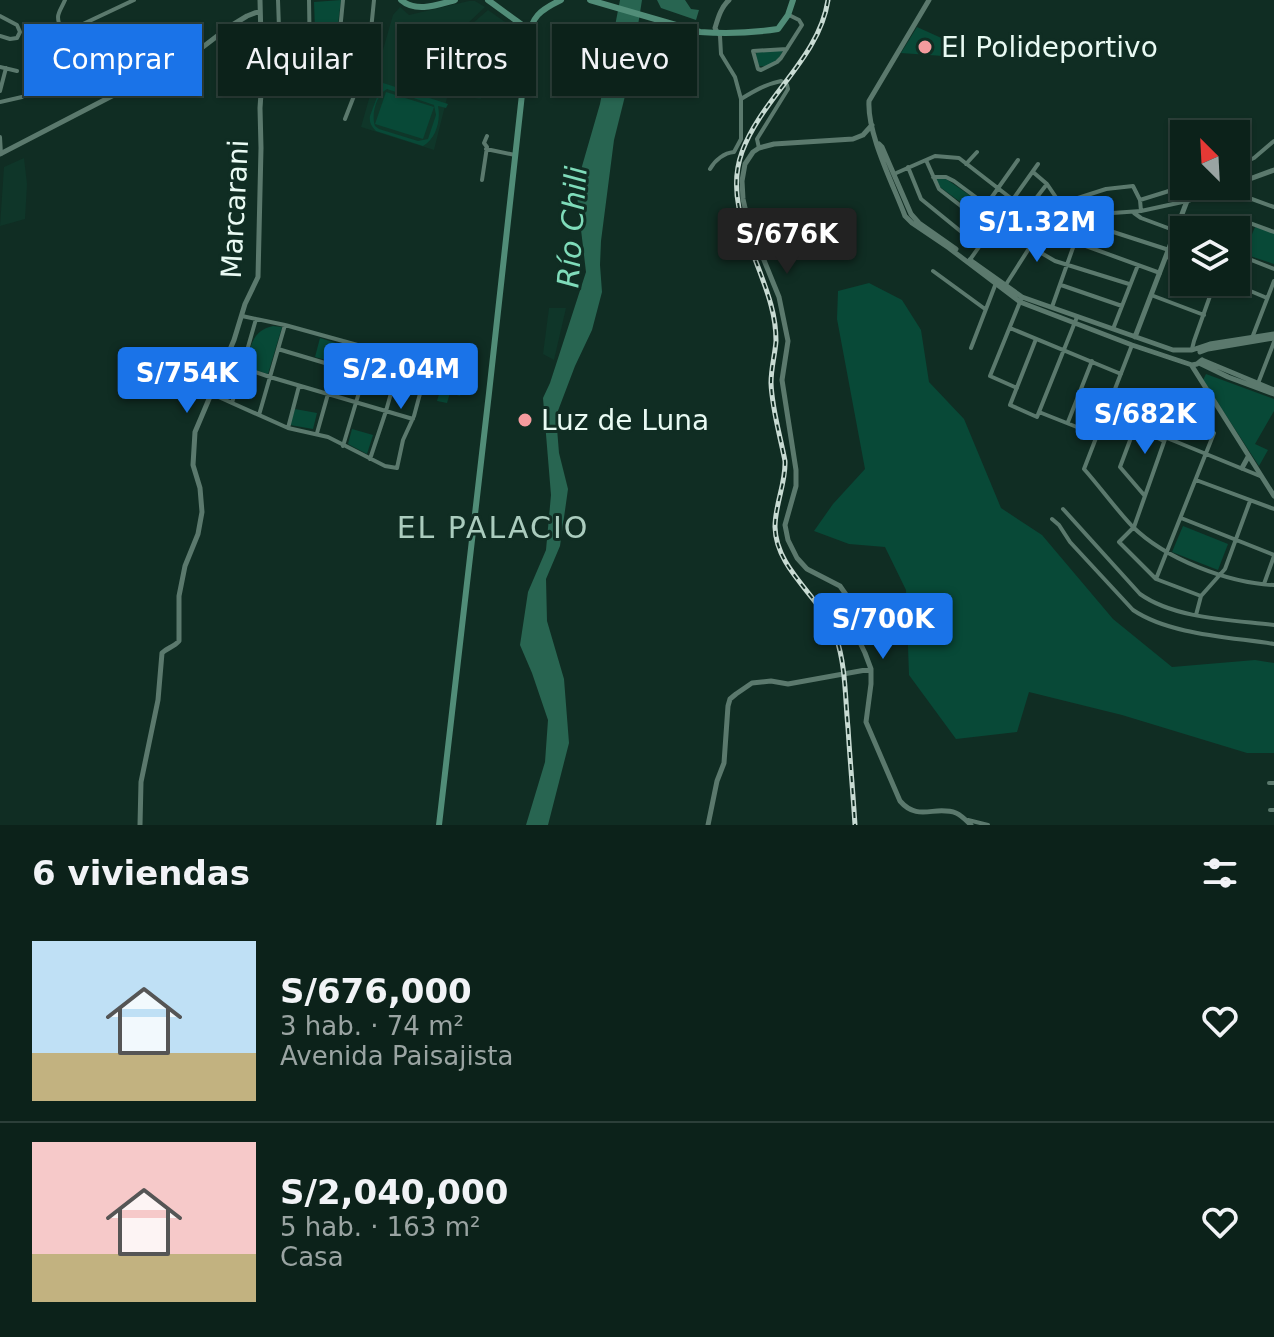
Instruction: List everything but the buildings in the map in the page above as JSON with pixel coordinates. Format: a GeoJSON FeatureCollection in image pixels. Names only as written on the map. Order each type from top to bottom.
{"type":"FeatureCollection","features":[{"type":"Feature","properties":{"kind":"main road","name":"Marcarani"},"geometry":{"type":"LineString","coordinates":[[260,0],[260,24]]}},
{"type":"Feature","properties":{"kind":"main road"},"geometry":{"type":"LineString","coordinates":[[401,0],[418,8],[455,0]]}},
{"type":"Feature","properties":{"kind":"main road"},"geometry":{"type":"LineString","coordinates":[[488,0],[521,24]]}},
{"type":"Feature","properties":{"kind":"main road"},"geometry":{"type":"LineString","coordinates":[[531,24],[540,13],[561,0]]}},
{"type":"Feature","properties":{"kind":"main road"},"geometry":{"type":"LineString","coordinates":[[592,0],[700,32],[718,33],[778,29],[788,15],[793,0]]}},
{"type":"Feature","properties":{"kind":"main road"},"geometry":{"type":"LineString","coordinates":[[929,0],[869,101],[868,110],[905,216],[969,261]]}},
{"type":"Feature","properties":{"kind":"main road"},"geometry":{"type":"LineString","coordinates":[[718,33],[715,28],[725,2]]}},
{"type":"Feature","properties":{"kind":"main road"},"geometry":{"type":"LineString","coordinates":[[0,154],[195,53],[229,27],[260,11]]}},
{"type":"Feature","properties":{"kind":"main road","name":"Marcarani"},"geometry":{"type":"LineString","coordinates":[[140,825],[141,782],[158,700],[162,653],[179,641],[179,596],[202,512],[200,488],[193,465],[195,432],[258,277],[261,96]]}},
{"type":"Feature","properties":{"kind":"main road"},"geometry":{"type":"LineString","coordinates":[[439,825],[522,96]]}},
{"type":"Feature","properties":{"kind":"main road"},"geometry":{"type":"LineString","coordinates":[[860,137],[872,125]]}},
{"type":"Feature","properties":{"kind":"main road"},"geometry":{"type":"LineString","coordinates":[[971,825],[956,813],[914,811],[900,801],[866,722],[871,669],[854,630],[847,596],[840,586],[807,569],[788,540],[785,525],[796,486],[796,470],[782,380],[788,341],[779,297],[748,221],[743,199],[745,164],[753,152],[774,144],[860,137],[877,143],[882,147],[911,214],[919,223],[1021,300],[1132,345],[1196,363],[1274,392]]}},
{"type":"Feature","properties":{"kind":"main road"},"geometry":{"type":"LineString","coordinates":[[1250,179],[1274,170]]}},
{"type":"Feature","properties":{"kind":"main road"},"geometry":{"type":"LineString","coordinates":[[1181,216],[1189,201]]}},
{"type":"Feature","properties":{"kind":"main road"},"geometry":{"type":"LineString","coordinates":[[1132,345],[1170,248]]}},
{"type":"Feature","properties":{"kind":"main road"},"geometry":{"type":"LineString","coordinates":[[996,282],[1021,300]]}},
{"type":"Feature","properties":{"kind":"main road"},"geometry":{"type":"LineString","coordinates":[[1075,320],[1113,329],[1173,350],[1194,350]]}},
{"type":"Feature","properties":{"kind":"main road"},"geometry":{"type":"LineString","coordinates":[[1196,363],[1186,355],[1207,345],[1274,338]]}},
{"type":"Feature","properties":{"kind":"main road"},"geometry":{"type":"LineString","coordinates":[[1194,350],[1200,378],[1274,496]]}},
{"type":"Feature","properties":{"kind":"main road"},"geometry":{"type":"LineString","coordinates":[[1242,468],[1249,456]]}},
{"type":"Feature","properties":{"kind":"main road"},"geometry":{"type":"LineString","coordinates":[[708,825],[724,763],[730,699],[752,683],[771,681],[788,684],[871,669]]}},
{"type":"Feature","properties":{"kind":"street"},"geometry":{"type":"LineString","coordinates":[[66,1],[57,19],[61,29],[66,32],[134,0]]}},
{"type":"Feature","properties":{"kind":"street"},"geometry":{"type":"LineString","coordinates":[[278,0],[279,24]]}},
{"type":"Feature","properties":{"kind":"street"},"geometry":{"type":"LineString","coordinates":[[309,0],[309,24]]}},
{"type":"Feature","properties":{"kind":"street"},"geometry":{"type":"LineString","coordinates":[[341,24],[343,0]]}},
{"type":"Feature","properties":{"kind":"street"},"geometry":{"type":"LineString","coordinates":[[372,24],[374,0]]}},
{"type":"Feature","properties":{"kind":"street"},"geometry":{"type":"LineString","coordinates":[[787,49],[753,51],[758,69],[777,62],[787,49],[802,25],[788,15]]}},
{"type":"Feature","properties":{"kind":"street"},"geometry":{"type":"LineString","coordinates":[[0,16],[17,25],[20,32],[17,38],[0,36]]}},
{"type":"Feature","properties":{"kind":"street"},"geometry":{"type":"LineString","coordinates":[[710,169],[726,153],[734,152],[741,139],[741,99],[735,77],[721,54],[718,33]]}},
{"type":"Feature","properties":{"kind":"street"},"geometry":{"type":"LineString","coordinates":[[0,91],[3,68],[17,71]]}},
{"type":"Feature","properties":{"kind":"street"},"geometry":{"type":"LineString","coordinates":[[741,99],[772,83],[781,81],[787,85],[788,89],[757,139],[759,148]]}},
{"type":"Feature","properties":{"kind":"street"},"geometry":{"type":"LineString","coordinates":[[345,119],[354,96]]}},
{"type":"Feature","properties":{"kind":"street"},"geometry":{"type":"LineString","coordinates":[[0,102],[22,97]]}},
{"type":"Feature","properties":{"kind":"street"},"geometry":{"type":"LineString","coordinates":[[482,180],[487,136]]}},
{"type":"Feature","properties":{"kind":"street"},"geometry":{"type":"LineString","coordinates":[[0,137],[0,154]]}},
{"type":"Feature","properties":{"kind":"street"},"geometry":{"type":"LineString","coordinates":[[1250,160],[1274,141]]}},
{"type":"Feature","properties":{"kind":"street"},"geometry":{"type":"LineString","coordinates":[[486,149],[515,155]]}},
{"type":"Feature","properties":{"kind":"street"},"geometry":{"type":"LineString","coordinates":[[966,164],[977,152]]}},
{"type":"Feature","properties":{"kind":"street"},"geometry":{"type":"LineString","coordinates":[[894,174],[935,156],[959,158],[1061,237],[1160,273]]}},
{"type":"Feature","properties":{"kind":"street"},"geometry":{"type":"LineString","coordinates":[[926,160],[939,189],[976,218]]}},
{"type":"Feature","properties":{"kind":"street"},"geometry":{"type":"LineString","coordinates":[[965,235],[1018,160]]}},
{"type":"Feature","properties":{"kind":"street"},"geometry":{"type":"LineString","coordinates":[[969,261],[1038,164]]}},
{"type":"Feature","properties":{"kind":"street"},"geometry":{"type":"LineString","coordinates":[[908,167],[921,199],[980,246]]}},
{"type":"Feature","properties":{"kind":"street"},"geometry":{"type":"LineString","coordinates":[[1033,172],[1047,184],[1072,221]]}},
{"type":"Feature","properties":{"kind":"street"},"geometry":{"type":"LineString","coordinates":[[933,177],[946,177],[954,181],[985,204]]}},
{"type":"Feature","properties":{"kind":"street"},"geometry":{"type":"LineString","coordinates":[[1027,210],[1047,184]]}},
{"type":"Feature","properties":{"kind":"street"},"geometry":{"type":"LineString","coordinates":[[1078,198],[1106,189],[1133,186],[1140,200],[1141,211]]}},
{"type":"Feature","properties":{"kind":"street"},"geometry":{"type":"LineString","coordinates":[[1140,200],[1170,191]]}},
{"type":"Feature","properties":{"kind":"street"},"geometry":{"type":"LineString","coordinates":[[1250,198],[1274,207]]}},
{"type":"Feature","properties":{"kind":"street"},"geometry":{"type":"LineString","coordinates":[[1053,231],[1084,215],[1141,211],[1189,201]]}},
{"type":"Feature","properties":{"kind":"street"},"geometry":{"type":"LineString","coordinates":[[1132,212],[1170,229]]}},
{"type":"Feature","properties":{"kind":"street"},"geometry":{"type":"LineString","coordinates":[[1096,214],[1104,229],[1168,254]]}},
{"type":"Feature","properties":{"kind":"street"},"geometry":{"type":"LineString","coordinates":[[1250,223],[1274,232]]}},
{"type":"Feature","properties":{"kind":"street"},"geometry":{"type":"LineString","coordinates":[[1005,286],[1044,225]]}},
{"type":"Feature","properties":{"kind":"street"},"geometry":{"type":"LineString","coordinates":[[1051,311],[1075,242]]}},
{"type":"Feature","properties":{"kind":"street"},"geometry":{"type":"LineString","coordinates":[[1031,247],[1067,265],[1129,284]]}},
{"type":"Feature","properties":{"kind":"street"},"geometry":{"type":"LineString","coordinates":[[1250,260],[1274,269]]}},
{"type":"Feature","properties":{"kind":"street"},"geometry":{"type":"LineString","coordinates":[[1113,329],[1138,265]]}},
{"type":"Feature","properties":{"kind":"street"},"geometry":{"type":"LineString","coordinates":[[933,271],[985,309]]}},
{"type":"Feature","properties":{"kind":"street"},"geometry":{"type":"LineString","coordinates":[[1252,340],[1274,281]]}},
{"type":"Feature","properties":{"kind":"street"},"geometry":{"type":"LineString","coordinates":[[971,348],[996,282]]}},
{"type":"Feature","properties":{"kind":"street"},"geometry":{"type":"LineString","coordinates":[[1061,285],[1122,306]]}},
{"type":"Feature","properties":{"kind":"street"},"geometry":{"type":"LineString","coordinates":[[1250,291],[1267,298]]}},
{"type":"Feature","properties":{"kind":"street"},"geometry":{"type":"LineString","coordinates":[[1151,295],[1204,315]]}},
{"type":"Feature","properties":{"kind":"street"},"geometry":{"type":"LineString","coordinates":[[1194,350],[1194,341],[1210,296]]}},
{"type":"Feature","properties":{"kind":"street"},"geometry":{"type":"LineString","coordinates":[[1017,388],[990,376],[1021,300]]}},
{"type":"Feature","properties":{"kind":"street"},"geometry":{"type":"LineString","coordinates":[[212,394],[288,428],[317,433],[385,466],[397,468],[403,440],[421,390],[416,356],[372,349],[242,316]]}},
{"type":"Feature","properties":{"kind":"street"},"geometry":{"type":"LineString","coordinates":[[232,403],[256,319]]}},
{"type":"Feature","properties":{"kind":"street"},"geometry":{"type":"LineString","coordinates":[[1038,414],[1075,320]]}},
{"type":"Feature","properties":{"kind":"street"},"geometry":{"type":"LineString","coordinates":[[259,415],[285,325]]}},
{"type":"Feature","properties":{"kind":"street"},"geometry":{"type":"LineString","coordinates":[[1010,328],[1121,374]]}},
{"type":"Feature","properties":{"kind":"street"},"geometry":{"type":"LineString","coordinates":[[1257,386],[1274,338]]}},
{"type":"Feature","properties":{"kind":"street"},"geometry":{"type":"LineString","coordinates":[[1036,339],[1010,405],[1068,422],[1097,435]]}},
{"type":"Feature","properties":{"kind":"street"},"geometry":{"type":"LineString","coordinates":[[317,433],[343,341]]}},
{"type":"Feature","properties":{"kind":"street"},"geometry":{"type":"LineString","coordinates":[[1132,345],[1084,469],[1134,527],[1167,553],[1221,575],[1274,585]]}},
{"type":"Feature","properties":{"kind":"street"},"geometry":{"type":"LineString","coordinates":[[278,349],[335,366]]}},
{"type":"Feature","properties":{"kind":"street"},"geometry":{"type":"LineString","coordinates":[[343,446],[372,349]]}},
{"type":"Feature","properties":{"kind":"street"},"geometry":{"type":"LineString","coordinates":[[370,459],[402,354]]}},
{"type":"Feature","properties":{"kind":"street"},"geometry":{"type":"LineString","coordinates":[[1068,422],[1092,361]]}},
{"type":"Feature","properties":{"kind":"street"},"geometry":{"type":"LineString","coordinates":[[243,368],[413,419]]}},
{"type":"Feature","properties":{"kind":"street"},"geometry":{"type":"LineString","coordinates":[[288,428],[299,386]]}},
{"type":"Feature","properties":{"kind":"street"},"geometry":{"type":"LineString","coordinates":[[1115,390],[1163,412],[1170,425],[1134,527],[1119,542],[1156,579],[1201,596]]}},
{"type":"Feature","properties":{"kind":"street"},"geometry":{"type":"LineString","coordinates":[[1144,403],[1120,467],[1145,496]]}},
{"type":"Feature","properties":{"kind":"street"},"geometry":{"type":"LineString","coordinates":[[1134,427],[1262,477]]}},
{"type":"Feature","properties":{"kind":"street"},"geometry":{"type":"LineString","coordinates":[[1156,579],[1214,433]]}},
{"type":"Feature","properties":{"kind":"street"},"geometry":{"type":"LineString","coordinates":[[1196,480],[1274,509]]}},
{"type":"Feature","properties":{"kind":"street"},"geometry":{"type":"LineString","coordinates":[[1196,615],[1201,596],[1225,569],[1250,501]]}},
{"type":"Feature","properties":{"kind":"street"},"geometry":{"type":"LineString","coordinates":[[1063,509],[1140,594],[1158,604],[1196,615],[1274,625]]}},
{"type":"Feature","properties":{"kind":"street"},"geometry":{"type":"LineString","coordinates":[[1181,518],[1274,555],[1264,584]]}},
{"type":"Feature","properties":{"kind":"street"},"geometry":{"type":"LineString","coordinates":[[1052,519],[1133,610],[1141,615],[1199,633],[1274,644]]}},
{"type":"Feature","properties":{"kind":"street"},"geometry":{"type":"LineString","coordinates":[[965,819],[988,825]]}},
{"type":"Feature","properties":{"kind":"shaded area"},"geometry":{"type":"Polygon","coordinates":[[[341,0],[338,24],[315,24],[314,2],[341,0]]]}},
{"type":"Feature","properties":{"kind":"shaded area"},"geometry":{"type":"Polygon","coordinates":[[[620,0],[642,0],[638,24],[615,24],[620,0]]]}},
{"type":"Feature","properties":{"kind":"shaded area"},"geometry":{"type":"Polygon","coordinates":[[[657,0],[685,0],[691,9],[699,10],[696,20],[661,8],[657,0]]]}},
{"type":"Feature","properties":{"kind":"shaded area"},"geometry":{"type":"Polygon","coordinates":[[[469,1],[485,7],[468,24],[397,24],[397,96],[448,96],[434,150],[361,127],[370,96],[381,96],[381,57],[393,15],[400,7],[409,15],[469,1]]]}},
{"type":"Feature","properties":{"kind":"shaded area"},"geometry":{"type":"Polygon","coordinates":[[[488,10],[508,24],[473,24],[488,10]]]}},
{"type":"Feature","properties":{"kind":"shaded area","name":"El Polideportivo"},"geometry":{"type":"Polygon","coordinates":[[[917,27],[948,41],[943,56],[901,53],[917,27]]]}},
{"type":"Feature","properties":{"kind":"shaded area"},"geometry":{"type":"Polygon","coordinates":[[[783,50],[774,62],[759,66],[755,56],[757,52],[783,50]]]}},
{"type":"Feature","properties":{"kind":"shaded area"},"geometry":{"type":"Polygon","coordinates":[[[381,82],[397,88],[397,92],[387,89],[381,95],[381,82]]]}},
{"type":"Feature","properties":{"kind":"shaded area"},"geometry":{"type":"Polygon","coordinates":[[[386,92],[434,107],[423,139],[375,124],[386,92]]]}},
{"type":"Feature","properties":{"kind":"shaded area"},"geometry":{"type":"Polygon","coordinates":[[[378,96],[380,96],[375,106],[375,126],[418,141],[428,139],[436,115],[434,105],[408,96],[423,96],[448,104],[446,108],[438,106],[436,129],[423,146],[376,131],[370,118],[378,96]]]}},
{"type":"Feature","properties":{"kind":"shaded area"},"geometry":{"type":"Polygon","coordinates":[[[602,96],[625,96],[614,140],[601,241],[602,292],[592,330],[556,416],[559,453],[568,489],[560,546],[546,579],[547,621],[564,679],[569,743],[548,825],[526,825],[545,762],[548,720],[520,645],[528,592],[546,550],[551,495],[543,398],[586,272],[576,187],[602,96]]]}},
{"type":"Feature","properties":{"kind":"shaded area"},"geometry":{"type":"Polygon","coordinates":[[[24,158],[27,184],[25,219],[0,226],[4,167],[24,158]]]}},
{"type":"Feature","properties":{"kind":"shaded area"},"geometry":{"type":"Polygon","coordinates":[[[935,178],[946,179],[978,201],[971,210],[940,187],[935,178]]]}},
{"type":"Feature","properties":{"kind":"shaded area"},"geometry":{"type":"Polygon","coordinates":[[[1255,227],[1274,233],[1274,264],[1250,256],[1250,239],[1255,227]]]}},
{"type":"Feature","properties":{"kind":"shaded area"},"geometry":{"type":"Polygon","coordinates":[[[869,283],[902,300],[921,330],[929,382],[964,419],[1001,508],[1042,535],[1113,619],[1172,667],[1255,660],[1274,663],[1274,753],[1247,753],[1122,715],[1029,692],[1017,732],[956,739],[909,675],[906,590],[885,547],[849,544],[814,531],[833,504],[865,469],[837,319],[838,291],[869,283]]]}},
{"type":"Feature","properties":{"kind":"shaded area"},"geometry":{"type":"Polygon","coordinates":[[[549,308],[566,308],[554,360],[543,354],[549,308]]]}},
{"type":"Feature","properties":{"kind":"shaded area"},"geometry":{"type":"Polygon","coordinates":[[[273,326],[282,327],[268,374],[245,367],[256,336],[273,326]]]}},
{"type":"Feature","properties":{"kind":"shaded area"},"geometry":{"type":"Polygon","coordinates":[[[320,338],[339,344],[333,362],[315,357],[320,338]]]}},
{"type":"Feature","properties":{"kind":"shaded area"},"geometry":{"type":"Polygon","coordinates":[[[374,352],[396,357],[392,372],[369,368],[374,352]]]}},
{"type":"Feature","properties":{"kind":"shaded area"},"geometry":{"type":"Polygon","coordinates":[[[1206,374],[1274,399],[1274,411],[1255,444],[1268,450],[1259,466],[1203,380],[1206,374]]]}},
{"type":"Feature","properties":{"kind":"shaded area"},"geometry":{"type":"Polygon","coordinates":[[[443,381],[463,386],[460,396],[450,393],[447,403],[437,401],[443,381]]]}},
{"type":"Feature","properties":{"kind":"shaded area"},"geometry":{"type":"Polygon","coordinates":[[[295,409],[317,413],[313,429],[290,425],[295,409]]]}},
{"type":"Feature","properties":{"kind":"shaded area"},"geometry":{"type":"Polygon","coordinates":[[[352,429],[373,435],[367,454],[348,444],[352,429]]]}},
{"type":"Feature","properties":{"kind":"shaded area"},"geometry":{"type":"Polygon","coordinates":[[[1183,526],[1228,544],[1218,570],[1172,552],[1183,526]]]}},
{"type":"Feature","properties":{"kind":"railway"},"geometry":{"type":"LineString","coordinates":[[828,0],[814,41],[751,132],[737,171],[737,191],[744,230],[765,286],[775,327],[772,393],[785,461],[775,518],[777,543],[791,571],[830,623],[836,637],[845,682],[855,825]]}},
{"type":"Feature","properties":{"kind":"place","name":"El Polideportivo"},"geometry":{"type":"Point","coordinates":[925,47]}},
{"type":"Feature","properties":{"kind":"place","name":"Luz de Luna"},"geometry":{"type":"Point","coordinates":[525,420]}},
{"type":"Feature","properties":{"kind":"district","name":"EL PALACIO"},"geometry":{"type":"Point","coordinates":[493,527]}},
{"type":"Feature","properties":{"kind":"water label","name":"Río Chili"},"geometry":{"type":"Point","coordinates":[572,227]}}]}
